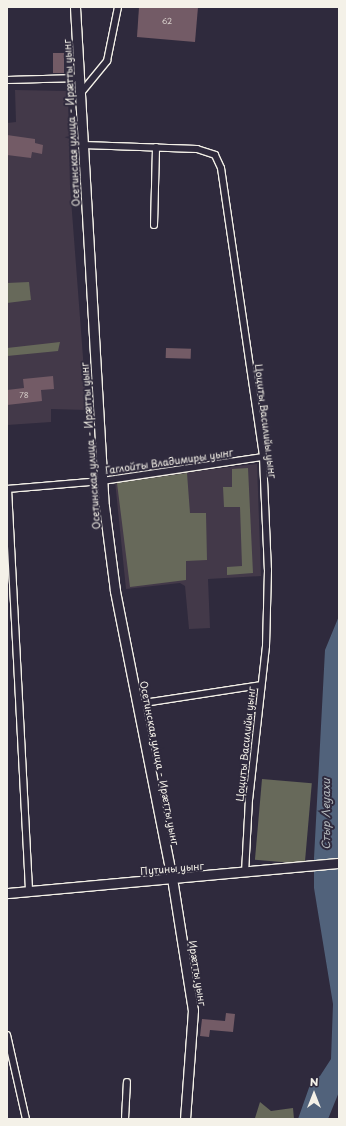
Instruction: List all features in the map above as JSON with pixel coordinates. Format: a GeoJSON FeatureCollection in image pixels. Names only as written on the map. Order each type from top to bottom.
{"type":"FeatureCollection","features":[{"type":"Feature","properties":{"kind":"street","name":"Осетинская улица - Ирæтты уынг"},"geometry":{"type":"LineString","coordinates":[[75,7],[102,481],[115,591],[172,878]]}},
{"type":"Feature","properties":{"kind":"street"},"geometry":{"type":"LineString","coordinates":[[80,94],[107,61],[118,7]]}},
{"type":"Feature","properties":{"kind":"street"},"geometry":{"type":"LineString","coordinates":[[7,80],[79,78]]}},
{"type":"Feature","properties":{"kind":"street","name":"Цоциты Василийы уынг"},"geometry":{"type":"LineString","coordinates":[[83,144],[208,151],[215,156],[221,168],[263,457],[268,570],[261,685],[245,873]]}},
{"type":"Feature","properties":{"kind":"street"},"geometry":{"type":"LineString","coordinates":[[154,225],[156,147]]}},
{"type":"Feature","properties":{"kind":"street","name":"Гаглойты Владимиры уынг"},"geometry":{"type":"LineString","coordinates":[[7,489],[102,481],[263,457]]}},
{"type":"Feature","properties":{"kind":"street"},"geometry":{"type":"LineString","coordinates":[[7,489],[29,891]]}},
{"type":"Feature","properties":{"kind":"street"},"geometry":{"type":"LineString","coordinates":[[137,704],[261,685]]}},
{"type":"Feature","properties":{"kind":"street","name":"Путины уынг"},"geometry":{"type":"LineString","coordinates":[[7,893],[245,873],[339,863]]}},
{"type":"Feature","properties":{"kind":"street","name":"Ирæтты уынг"},"geometry":{"type":"LineString","coordinates":[[172,878],[193,1010],[185,1119]]}},
{"type":"Feature","properties":{"kind":"street"},"geometry":{"type":"LineString","coordinates":[[7,1035],[26,1119]]}},
{"type":"Feature","properties":{"kind":"street"},"geometry":{"type":"LineString","coordinates":[[125,1119],[127,1082]]}},
{"type":"Feature","properties":{"kind":"shaded area"},"geometry":{"type":"Polygon","coordinates":[[[15,90],[68,91],[70,186],[87,410],[51,409],[51,422],[7,425],[7,123],[16,122],[15,90]]]}},
{"type":"Feature","properties":{"kind":"shaded area"},"geometry":{"type":"Polygon","coordinates":[[[257,464],[261,576],[208,579],[210,628],[189,629],[185,586],[180,583],[126,589],[115,481],[257,464]]]}},
{"type":"Feature","properties":{"kind":"green space"},"geometry":{"type":"Polygon","coordinates":[[[29,282],[31,300],[7,303],[7,283],[29,282]]]}},
{"type":"Feature","properties":{"kind":"green space"},"geometry":{"type":"Polygon","coordinates":[[[60,342],[58,351],[7,356],[7,348],[60,342]]]}},
{"type":"Feature","properties":{"kind":"green space"},"geometry":{"type":"Polygon","coordinates":[[[248,468],[253,573],[227,575],[227,567],[242,566],[240,507],[224,507],[223,487],[232,487],[232,469],[248,468]]]}},
{"type":"Feature","properties":{"kind":"green space"},"geometry":{"type":"Polygon","coordinates":[[[187,473],[190,513],[206,513],[207,560],[186,561],[186,580],[130,587],[117,483],[187,473]]]}},
{"type":"Feature","properties":{"kind":"green space"},"geometry":{"type":"Polygon","coordinates":[[[262,779],[312,783],[305,864],[255,860],[262,779]]]}},
{"type":"Feature","properties":{"kind":"green space"},"geometry":{"type":"Polygon","coordinates":[[[260,1102],[271,1111],[293,1108],[294,1119],[227,1119],[255,1118],[260,1102]]]}},
{"type":"Feature","properties":{"kind":"water","name":"Стыр Леуахи"},"geometry":{"type":"Polygon","coordinates":[[[339,616],[339,1092],[328,1119],[298,1119],[311,1082],[320,1076],[331,1059],[333,1004],[314,888],[314,858],[325,650],[339,616]]]}},
{"type":"Feature","properties":{"kind":"building"},"geometry":{"type":"Polygon","coordinates":[[[139,7],[198,7],[195,42],[137,37],[139,7]]]}},
{"type":"Feature","properties":{"kind":"building"},"geometry":{"type":"Polygon","coordinates":[[[53,53],[64,53],[64,73],[53,73],[53,53]]]}},
{"type":"Feature","properties":{"kind":"building"},"geometry":{"type":"Polygon","coordinates":[[[7,135],[35,139],[35,143],[43,145],[42,154],[32,152],[31,158],[7,155],[7,135]]]}},
{"type":"Feature","properties":{"kind":"building"},"geometry":{"type":"Polygon","coordinates":[[[166,348],[191,349],[191,359],[166,358],[166,348]]]}},
{"type":"Feature","properties":{"kind":"building"},"geometry":{"type":"Polygon","coordinates":[[[53,376],[54,389],[41,390],[42,401],[7,405],[7,390],[24,388],[23,379],[53,376]]]}},
{"type":"Feature","properties":{"kind":"building"},"geometry":{"type":"Polygon","coordinates":[[[226,1013],[235,1014],[233,1032],[210,1030],[209,1037],[200,1036],[202,1019],[225,1021],[226,1013]]]}}]}
